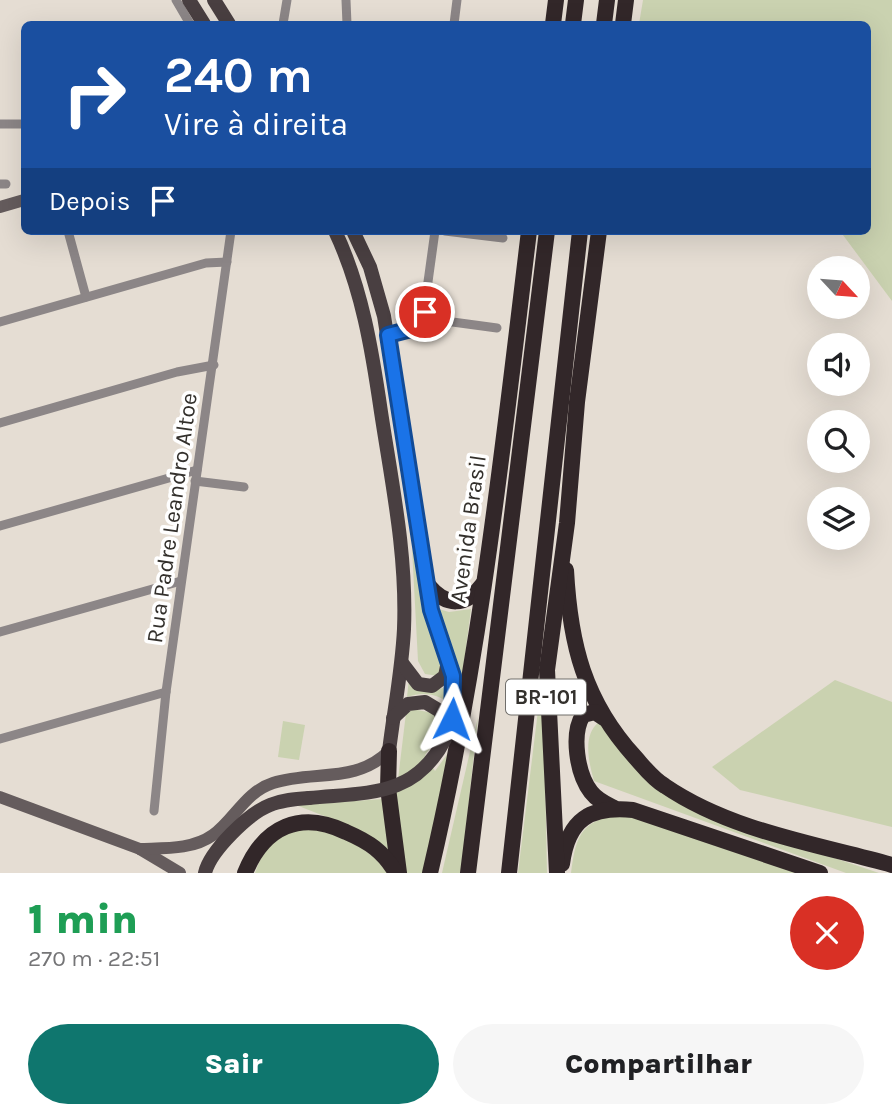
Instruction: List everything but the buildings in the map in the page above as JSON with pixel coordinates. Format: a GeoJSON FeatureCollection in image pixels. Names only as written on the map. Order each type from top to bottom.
{"type":"FeatureCollection","features":[{"type":"Feature","properties":{"kind":"highway"},"geometry":{"type":"LineString","coordinates":[[553,21],[556,0]]}},
{"type":"Feature","properties":{"kind":"highway"},"geometry":{"type":"LineString","coordinates":[[573,21],[576,0]]}},
{"type":"Feature","properties":{"kind":"highway"},"geometry":{"type":"LineString","coordinates":[[604,21],[607,0]]}},
{"type":"Feature","properties":{"kind":"highway"},"geometry":{"type":"LineString","coordinates":[[624,21],[626,0]]}},
{"type":"Feature","properties":{"kind":"highway","name":"Avenida Brasil"},"geometry":{"type":"LineString","coordinates":[[430,873],[456,761],[502,457],[528,235]]}},
{"type":"Feature","properties":{"kind":"highway","name":"Avenida Brasil"},"geometry":{"type":"LineString","coordinates":[[468,873],[508,527],[546,235]]}},
{"type":"Feature","properties":{"kind":"highway","name":"BR-101"},"geometry":{"type":"LineString","coordinates":[[509,873],[580,235]]}},
{"type":"Feature","properties":{"kind":"highway","name":"BR-101"},"geometry":{"type":"LineString","coordinates":[[559,873],[547,670],[567,523],[598,235]]}},
{"type":"Feature","properties":{"kind":"highway"},"geometry":{"type":"LineString","coordinates":[[575,276],[583,354]]}},
{"type":"Feature","properties":{"kind":"highway"},"geometry":{"type":"LineString","coordinates":[[502,457],[508,527]]}},
{"type":"Feature","properties":{"kind":"highway"},"geometry":{"type":"LineString","coordinates":[[567,523],[567,587],[576,651],[590,694],[604,718],[646,770],[680,796],[740,822],[892,865]]}},
{"type":"Feature","properties":{"kind":"highway"},"geometry":{"type":"LineString","coordinates":[[428,585],[442,599],[458,603],[472,597],[483,584]]}},
{"type":"Feature","properties":{"kind":"highway"},"geometry":{"type":"LineString","coordinates":[[604,718],[595,712],[583,715],[579,722],[576,742],[586,785],[601,801],[616,809]]}},
{"type":"Feature","properties":{"kind":"highway"},"geometry":{"type":"LineString","coordinates":[[389,751],[389,797],[398,873]]}},
{"type":"Feature","properties":{"kind":"highway"},"geometry":{"type":"LineString","coordinates":[[559,873],[564,846],[578,822],[602,810],[616,809],[633,810],[820,873]]}},
{"type":"Feature","properties":{"kind":"highway"},"geometry":{"type":"LineString","coordinates":[[246,873],[253,856],[280,830],[301,820],[313,820],[338,828],[374,846],[398,873]]}},
{"type":"Feature","properties":{"kind":"main road"},"geometry":{"type":"LineString","coordinates":[[189,0],[202,21]]}},
{"type":"Feature","properties":{"kind":"main road"},"geometry":{"type":"LineString","coordinates":[[214,0],[227,21]]}},
{"type":"Feature","properties":{"kind":"main road"},"geometry":{"type":"LineString","coordinates":[[337,235],[352,273],[368,333],[403,531],[420,533]]}},
{"type":"Feature","properties":{"kind":"main road"},"geometry":{"type":"LineString","coordinates":[[205,873],[211,858],[253,814],[278,802],[384,791],[402,784],[428,766],[447,735],[454,692],[448,660],[435,628],[388,335],[370,267],[355,235]]}},
{"type":"Feature","properties":{"kind":"main road"},"geometry":{"type":"LineString","coordinates":[[389,751],[402,663],[404,573],[396,491]]}},
{"type":"Feature","properties":{"kind":"main road"},"geometry":{"type":"LineString","coordinates":[[402,663],[418,684],[432,686],[445,676],[448,660]]}},
{"type":"Feature","properties":{"kind":"main road"},"geometry":{"type":"LineString","coordinates":[[393,718],[408,704],[425,702],[440,711],[447,735]]}},
{"type":"Feature","properties":{"kind":"street"},"geometry":{"type":"LineString","coordinates":[[176,0],[188,21]]}},
{"type":"Feature","properties":{"kind":"street"},"geometry":{"type":"LineString","coordinates":[[284,21],[287,0]]}},
{"type":"Feature","properties":{"kind":"street"},"geometry":{"type":"LineString","coordinates":[[346,0],[348,21]]}},
{"type":"Feature","properties":{"kind":"street"},"geometry":{"type":"LineString","coordinates":[[454,21],[457,0]]}},
{"type":"Feature","properties":{"kind":"street"},"geometry":{"type":"LineString","coordinates":[[0,124],[21,124]]}},
{"type":"Feature","properties":{"kind":"street"},"geometry":{"type":"LineString","coordinates":[[0,207],[21,201]]}},
{"type":"Feature","properties":{"kind":"street"},"geometry":{"type":"LineString","coordinates":[[69,235],[86,297]]}},
{"type":"Feature","properties":{"kind":"street","name":"Rua Padre Leandro Altoe"},"geometry":{"type":"LineString","coordinates":[[154,811],[166,692],[230,235]]}},
{"type":"Feature","properties":{"kind":"street"},"geometry":{"type":"LineString","coordinates":[[388,335],[410,331],[423,318],[434,235]]}},
{"type":"Feature","properties":{"kind":"street"},"geometry":{"type":"LineString","coordinates":[[478,235],[503,238]]}},
{"type":"Feature","properties":{"kind":"street"},"geometry":{"type":"LineString","coordinates":[[0,322],[206,263],[227,262]]}},
{"type":"Feature","properties":{"kind":"street"},"geometry":{"type":"LineString","coordinates":[[423,318],[497,328]]}},
{"type":"Feature","properties":{"kind":"street"},"geometry":{"type":"LineString","coordinates":[[0,423],[177,372],[214,365]]}},
{"type":"Feature","properties":{"kind":"street"},"geometry":{"type":"LineString","coordinates":[[0,526],[197,470]]}},
{"type":"Feature","properties":{"kind":"street"},"geometry":{"type":"LineString","coordinates":[[195,481],[244,487]]}},
{"type":"Feature","properties":{"kind":"street"},"geometry":{"type":"LineString","coordinates":[[0,632],[181,581]]}},
{"type":"Feature","properties":{"kind":"street"},"geometry":{"type":"LineString","coordinates":[[0,739],[166,692]]}},
{"type":"Feature","properties":{"kind":"street"},"geometry":{"type":"LineString","coordinates":[[140,849],[173,848],[200,842],[218,831],[241,804],[260,789],[292,779],[358,771],[371,766],[389,751]]}},
{"type":"Feature","properties":{"kind":"street"},"geometry":{"type":"LineString","coordinates":[[0,797],[140,849],[180,873]]}},
{"type":"Feature","properties":{"kind":"green space"},"geometry":{"type":"Polygon","coordinates":[[[643,0],[892,0],[892,301],[870,271],[870,256],[859,256],[843,235],[871,235],[871,21],[640,21],[643,0]]]}},
{"type":"Feature","properties":{"kind":"green space"},"geometry":{"type":"Polygon","coordinates":[[[412,548],[428,620],[444,665],[439,676],[425,674],[418,661],[412,548]]]}},
{"type":"Feature","properties":{"kind":"green space"},"geometry":{"type":"Polygon","coordinates":[[[435,608],[449,612],[471,609],[462,679],[435,608]]]}},
{"type":"Feature","properties":{"kind":"green space"},"geometry":{"type":"Polygon","coordinates":[[[543,670],[547,873],[518,873],[543,670]]]}},
{"type":"Feature","properties":{"kind":"green space"},"geometry":{"type":"Polygon","coordinates":[[[409,679],[432,691],[443,688],[451,681],[449,703],[429,694],[407,697],[409,679]]]}},
{"type":"Feature","properties":{"kind":"green space"},"geometry":{"type":"Polygon","coordinates":[[[835,680],[892,702],[892,827],[740,790],[712,767],[835,680]]]}},
{"type":"Feature","properties":{"kind":"green space"},"geometry":{"type":"Polygon","coordinates":[[[412,709],[433,713],[440,722],[433,744],[425,755],[435,771],[451,749],[425,873],[405,873],[396,796],[406,713],[412,709]]]}},
{"type":"Feature","properties":{"kind":"green space"},"geometry":{"type":"Polygon","coordinates":[[[478,717],[461,873],[442,873],[478,717]]]}},
{"type":"Feature","properties":{"kind":"green space"},"geometry":{"type":"Polygon","coordinates":[[[283,721],[305,725],[299,760],[278,757],[283,721]]]}},
{"type":"Feature","properties":{"kind":"green space"},"geometry":{"type":"Polygon","coordinates":[[[599,722],[611,736],[722,820],[879,873],[846,873],[594,781],[589,742],[590,734],[599,722]]]}},
{"type":"Feature","properties":{"kind":"green space"},"geometry":{"type":"Polygon","coordinates":[[[383,799],[392,853],[342,823],[296,805],[383,799]]]}},
{"type":"Feature","properties":{"kind":"green space"},"geometry":{"type":"Polygon","coordinates":[[[626,813],[798,873],[571,873],[579,837],[584,830],[600,819],[626,813]]]}},
{"type":"Feature","properties":{"kind":"green space"},"geometry":{"type":"Polygon","coordinates":[[[335,828],[395,873],[255,873],[268,848],[285,834],[307,829],[335,828]]]}},
{"type":"Feature","properties":{"kind":"route"},"geometry":{"type":"LineString","coordinates":[[425,312],[415,328],[388,335],[431,610],[453,676],[452,719]]}}]}
